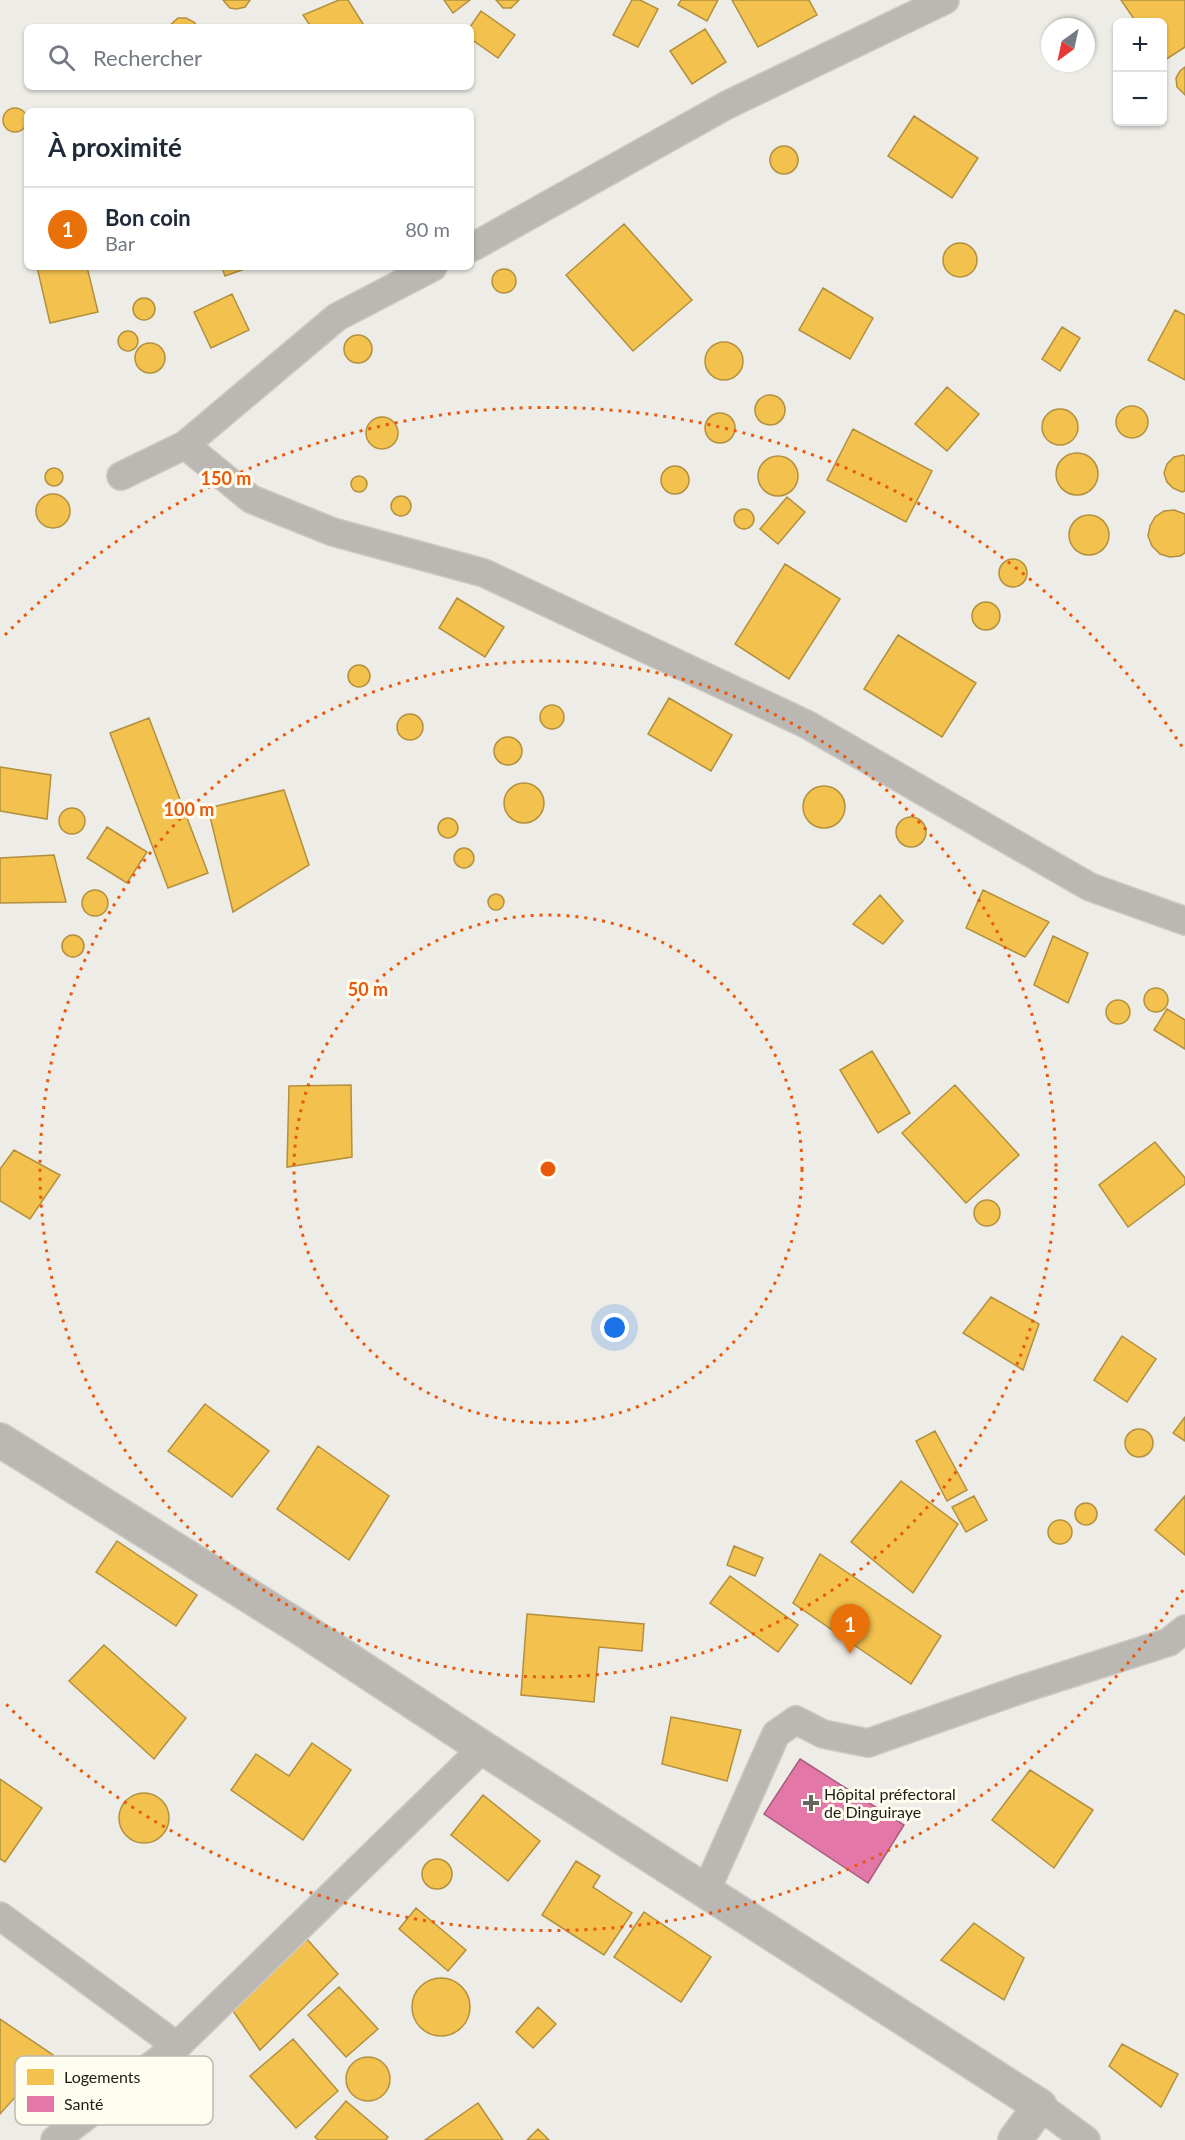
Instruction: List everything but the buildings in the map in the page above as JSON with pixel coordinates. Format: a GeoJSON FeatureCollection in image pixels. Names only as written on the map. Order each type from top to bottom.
{"type":"FeatureCollection","features":[{"type":"Feature","properties":{"kind":"street"},"geometry":{"type":"LineString","coordinates":[[474,246],[727,105],[945,0]]}},
{"type":"Feature","properties":{"kind":"street"},"geometry":{"type":"LineString","coordinates":[[121,476],[186,444],[336,317],[427,270]]}},
{"type":"Feature","properties":{"kind":"street"},"geometry":{"type":"LineString","coordinates":[[186,444],[251,499],[333,532],[483,573],[806,724],[1090,887],[1185,921]]}},
{"type":"Feature","properties":{"kind":"street"},"geometry":{"type":"LineString","coordinates":[[0,1440],[299,1627],[1040,2106],[1086,2140]]}},
{"type":"Feature","properties":{"kind":"street"},"geometry":{"type":"LineString","coordinates":[[706,1891],[776,1734],[796,1720],[823,1734],[868,1743],[1022,1689],[1169,1642],[1185,1629]]}},
{"type":"Feature","properties":{"kind":"street"},"geometry":{"type":"LineString","coordinates":[[164,2056],[177,2046],[483,1748]]}},
{"type":"Feature","properties":{"kind":"street"},"geometry":{"type":"LineString","coordinates":[[0,1916],[177,2046]]}},
{"type":"Feature","properties":{"kind":"street"},"geometry":{"type":"LineString","coordinates":[[1015,2140],[1040,2106]]}},
{"type":"Feature","properties":{"kind":"street"},"geometry":{"type":"LineString","coordinates":[[55,2140],[74,2125]]}},
{"type":"Feature","properties":{"kind":"place","name":"Bon coin"},"geometry":{"type":"Point","coordinates":[850,1654]}},
{"type":"Feature","properties":{"kind":"place","name":"Hôpital préfectoral de Dinguiraye"},"geometry":{"type":"Point","coordinates":[811,1803]}}]}
